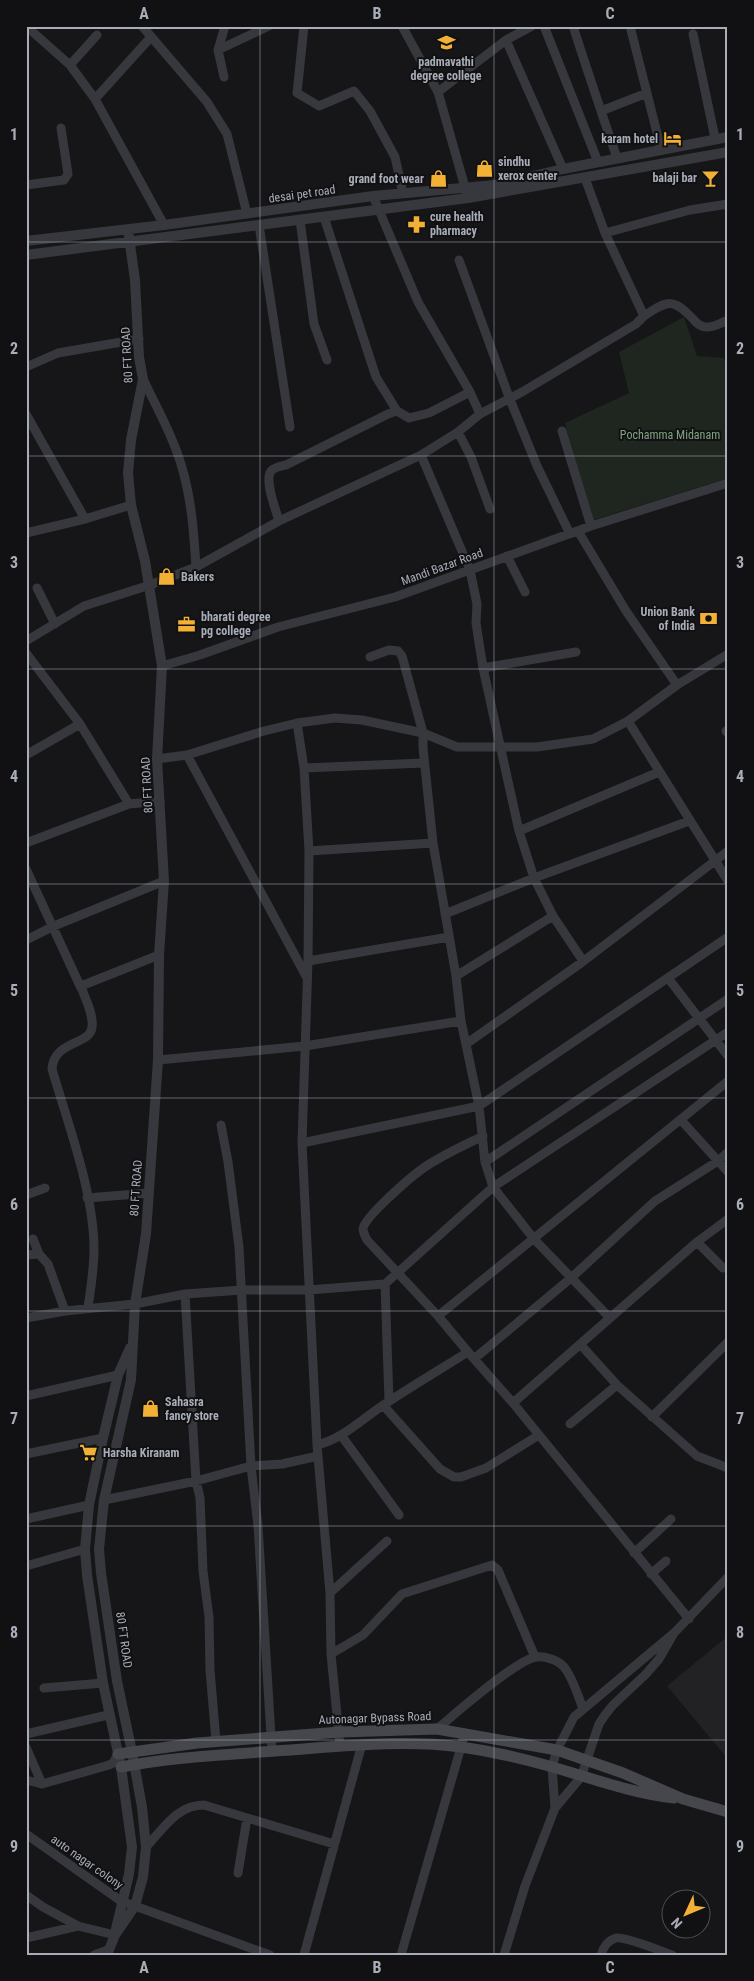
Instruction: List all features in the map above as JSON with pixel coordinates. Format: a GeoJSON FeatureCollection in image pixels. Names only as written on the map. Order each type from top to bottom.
{"type":"FeatureCollection","features":[{"type":"Feature","properties":{"kind":"main road","name":"Autonagar Bypass Road"},"geometry":{"type":"LineString","coordinates":[[118,1754],[216,1741],[340,1732],[437,1729],[557,1750],[656,1786],[683,1799],[728,1812]]}},
{"type":"Feature","properties":{"kind":"main road","name":"Autonagar Bypass Road"},"geometry":{"type":"LineString","coordinates":[[121,1767],[198,1756],[362,1744],[406,1744],[461,1748],[516,1758],[653,1796],[683,1799]]}},
{"type":"Feature","properties":{"kind":"street"},"geometry":{"type":"LineString","coordinates":[[26,26],[70,65],[95,100],[164,225]]}},
{"type":"Feature","properties":{"kind":"street"},"geometry":{"type":"LineString","coordinates":[[142,26],[207,102],[227,134],[247,214]]}},
{"type":"Feature","properties":{"kind":"street"},"geometry":{"type":"LineString","coordinates":[[224,77],[218,50],[225,26]]}},
{"type":"Feature","properties":{"kind":"street"},"geometry":{"type":"LineString","coordinates":[[218,50],[269,26]]}},
{"type":"Feature","properties":{"kind":"street"},"geometry":{"type":"LineString","coordinates":[[304,26],[297,93],[319,106],[354,91],[370,111],[395,157],[403,193]]}},
{"type":"Feature","properties":{"kind":"street"},"geometry":{"type":"LineString","coordinates":[[402,26],[438,92],[466,193]]}},
{"type":"Feature","properties":{"kind":"street"},"geometry":{"type":"LineString","coordinates":[[438,92],[506,40],[532,26]]}},
{"type":"Feature","properties":{"kind":"street"},"geometry":{"type":"LineString","coordinates":[[544,26],[598,162]]}},
{"type":"Feature","properties":{"kind":"street"},"geometry":{"type":"LineString","coordinates":[[573,26],[617,158]]}},
{"type":"Feature","properties":{"kind":"street"},"geometry":{"type":"LineString","coordinates":[[630,26],[661,149]]}},
{"type":"Feature","properties":{"kind":"street"},"geometry":{"type":"LineString","coordinates":[[693,34],[715,138]]}},
{"type":"Feature","properties":{"kind":"street"},"geometry":{"type":"LineString","coordinates":[[70,65],[96,35]]}},
{"type":"Feature","properties":{"kind":"street"},"geometry":{"type":"LineString","coordinates":[[95,100],[151,37]]}},
{"type":"Feature","properties":{"kind":"street"},"geometry":{"type":"LineString","coordinates":[[506,40],[563,169]]}},
{"type":"Feature","properties":{"kind":"street"},"geometry":{"type":"LineString","coordinates":[[601,111],[647,93]]}},
{"type":"Feature","properties":{"kind":"street"},"geometry":{"type":"LineString","coordinates":[[26,185],[64,180],[68,174],[61,128]]}},
{"type":"Feature","properties":{"kind":"street","name":"desai pet road"},"geometry":{"type":"LineString","coordinates":[[26,241],[128,230],[373,196],[403,193],[466,193],[563,169],[728,137]]}},
{"type":"Feature","properties":{"kind":"street","name":"desai pet road"},"geometry":{"type":"LineString","coordinates":[[26,255],[378,210],[466,193],[585,178],[728,152]]}},
{"type":"Feature","properties":{"kind":"street"},"geometry":{"type":"LineString","coordinates":[[585,178],[605,233],[644,316]]}},
{"type":"Feature","properties":{"kind":"street"},"geometry":{"type":"LineString","coordinates":[[373,196],[418,302],[470,392],[480,414]]}},
{"type":"Feature","properties":{"kind":"street"},"geometry":{"type":"LineString","coordinates":[[605,233],[690,210],[728,204]]}},
{"type":"Feature","properties":{"kind":"street"},"geometry":{"type":"LineString","coordinates":[[324,217],[376,377],[397,411],[409,418],[419,416],[470,392]]}},
{"type":"Feature","properties":{"kind":"street"},"geometry":{"type":"LineString","coordinates":[[300,220],[314,324],[327,360]]}},
{"type":"Feature","properties":{"kind":"street"},"geometry":{"type":"LineString","coordinates":[[259,225],[290,427]]}},
{"type":"Feature","properties":{"kind":"street","name":"80 FT ROAD"},"geometry":{"type":"LineString","coordinates":[[114,1935],[135,1906],[143,1877],[146,1847],[142,1807],[120,1696],[101,1574],[99,1549],[104,1500],[132,1380],[135,1304],[146,1234],[158,1060],[160,955],[164,881],[157,759],[162,666],[150,585],[131,505],[128,473],[131,440],[143,379],[139,357],[128,230]]}},
{"type":"Feature","properties":{"kind":"street"},"geometry":{"type":"LineString","coordinates":[[459,260],[509,397],[537,466],[574,533],[676,686]]}},
{"type":"Feature","properties":{"kind":"street"},"geometry":{"type":"LineString","coordinates":[[26,641],[84,606],[150,585],[196,567],[280,521],[421,455],[458,432],[480,414],[509,397],[522,392],[636,324],[644,316],[660,306],[672,303],[680,306],[699,326],[706,327],[728,320]]}},
{"type":"Feature","properties":{"kind":"street"},"geometry":{"type":"LineString","coordinates":[[26,367],[58,353],[139,340]]}},
{"type":"Feature","properties":{"kind":"street"},"geometry":{"type":"LineString","coordinates":[[143,379],[170,436],[184,474],[192,515],[196,567]]}},
{"type":"Feature","properties":{"kind":"street"},"geometry":{"type":"LineString","coordinates":[[280,521],[267,480],[270,472],[397,411]]}},
{"type":"Feature","properties":{"kind":"street"},"geometry":{"type":"LineString","coordinates":[[26,414],[85,519]]}},
{"type":"Feature","properties":{"kind":"street"},"geometry":{"type":"LineString","coordinates":[[562,431],[591,526]]}},
{"type":"Feature","properties":{"kind":"street"},"geometry":{"type":"LineString","coordinates":[[458,432],[490,509]]}},
{"type":"Feature","properties":{"kind":"street"},"geometry":{"type":"LineString","coordinates":[[421,455],[470,570],[477,604],[476,623],[483,668],[502,747],[519,831],[534,878],[553,916],[583,961]]}},
{"type":"Feature","properties":{"kind":"street","name":"Mandi Bazar Road"},"geometry":{"type":"LineString","coordinates":[[162,666],[200,655],[278,626],[395,597],[591,526],[728,483]]}},
{"type":"Feature","properties":{"kind":"street"},"geometry":{"type":"LineString","coordinates":[[26,533],[85,519],[131,505]]}},
{"type":"Feature","properties":{"kind":"street"},"geometry":{"type":"LineString","coordinates":[[508,556],[525,592]]}},
{"type":"Feature","properties":{"kind":"street"},"geometry":{"type":"LineString","coordinates":[[37,588],[54,624]]}},
{"type":"Feature","properties":{"kind":"street"},"geometry":{"type":"LineString","coordinates":[[370,657],[393,650],[401,654],[422,732],[433,842],[456,976],[461,1021],[479,1106],[486,1162],[493,1187],[534,1239],[610,1318]]}},
{"type":"Feature","properties":{"kind":"street"},"geometry":{"type":"LineString","coordinates":[[483,668],[576,652]]}},
{"type":"Feature","properties":{"kind":"street"},"geometry":{"type":"LineString","coordinates":[[26,653],[80,724],[129,804]]}},
{"type":"Feature","properties":{"kind":"street"},"geometry":{"type":"LineString","coordinates":[[157,759],[187,755],[264,731],[297,723],[335,718],[362,720],[422,732],[457,747],[537,747],[593,739],[628,721],[676,686],[728,654]]}},
{"type":"Feature","properties":{"kind":"street"},"geometry":{"type":"LineString","coordinates":[[628,721],[728,881]]}},
{"type":"Feature","properties":{"kind":"street"},"geometry":{"type":"LineString","coordinates":[[297,723],[304,768],[309,851],[308,960],[302,1143],[317,1445],[330,1593],[331,1654],[340,1746]]}},
{"type":"Feature","properties":{"kind":"street"},"geometry":{"type":"LineString","coordinates":[[26,755],[80,724]]}},
{"type":"Feature","properties":{"kind":"street"},"geometry":{"type":"LineString","coordinates":[[187,755],[306,976]]}},
{"type":"Feature","properties":{"kind":"street"},"geometry":{"type":"LineString","coordinates":[[304,768],[424,763]]}},
{"type":"Feature","properties":{"kind":"street"},"geometry":{"type":"LineString","coordinates":[[519,831],[659,772]]}},
{"type":"Feature","properties":{"kind":"street"},"geometry":{"type":"LineString","coordinates":[[26,843],[129,804],[160,801]]}},
{"type":"Feature","properties":{"kind":"street"},"geometry":{"type":"LineString","coordinates":[[445,914],[534,878],[689,821]]}},
{"type":"Feature","properties":{"kind":"street"},"geometry":{"type":"LineString","coordinates":[[309,851],[433,842]]}},
{"type":"Feature","properties":{"kind":"street"},"geometry":{"type":"LineString","coordinates":[[466,1044],[583,961],[728,851]]}},
{"type":"Feature","properties":{"kind":"street"},"geometry":{"type":"LineString","coordinates":[[26,869],[54,926],[81,988],[92,1020],[92,1028],[87,1036],[57,1053],[53,1060],[52,1069],[78,1158],[92,1219],[94,1249],[88,1307]]}},
{"type":"Feature","properties":{"kind":"street"},"geometry":{"type":"LineString","coordinates":[[26,940],[54,926],[164,881]]}},
{"type":"Feature","properties":{"kind":"street"},"geometry":{"type":"LineString","coordinates":[[456,976],[553,916]]}},
{"type":"Feature","properties":{"kind":"street"},"geometry":{"type":"LineString","coordinates":[[308,960],[449,937]]}},
{"type":"Feature","properties":{"kind":"street"},"geometry":{"type":"LineString","coordinates":[[302,1143],[479,1106],[728,937]]}},
{"type":"Feature","properties":{"kind":"street"},"geometry":{"type":"LineString","coordinates":[[81,988],[81,986],[160,955]]}},
{"type":"Feature","properties":{"kind":"street"},"geometry":{"type":"LineString","coordinates":[[668,978],[728,1056]]}},
{"type":"Feature","properties":{"kind":"street"},"geometry":{"type":"LineString","coordinates":[[486,1162],[728,999]]}},
{"type":"Feature","properties":{"kind":"street"},"geometry":{"type":"LineString","coordinates":[[158,1060],[305,1046],[461,1021]]}},
{"type":"Feature","properties":{"kind":"street"},"geometry":{"type":"LineString","coordinates":[[26,1318],[88,1307],[135,1304],[185,1294],[242,1290],[309,1290],[385,1284],[493,1187],[728,1032]]}},
{"type":"Feature","properties":{"kind":"street"},"geometry":{"type":"LineString","coordinates":[[438,1316],[728,1081]]}},
{"type":"Feature","properties":{"kind":"street"},"geometry":{"type":"LineString","coordinates":[[681,1120],[728,1172]]}},
{"type":"Feature","properties":{"kind":"street"},"geometry":{"type":"LineString","coordinates":[[221,1126],[228,1162],[239,1247],[251,1466],[258,1526],[272,1752]]}},
{"type":"Feature","properties":{"kind":"street"},"geometry":{"type":"LineString","coordinates":[[483,1136],[423,1168],[371,1215],[365,1223],[363,1230],[367,1240],[438,1316],[513,1402],[689,1619]]}},
{"type":"Feature","properties":{"kind":"street"},"geometry":{"type":"LineString","coordinates":[[317,1445],[329,1442],[386,1403],[471,1356],[571,1278],[655,1201],[718,1161],[728,1152]]}},
{"type":"Feature","properties":{"kind":"street"},"geometry":{"type":"LineString","coordinates":[[26,1194],[45,1188]]}},
{"type":"Feature","properties":{"kind":"street"},"geometry":{"type":"LineString","coordinates":[[87,1198],[149,1193]]}},
{"type":"Feature","properties":{"kind":"street"},"geometry":{"type":"LineString","coordinates":[[513,1402],[697,1242],[728,1219]]}},
{"type":"Feature","properties":{"kind":"street"},"geometry":{"type":"LineString","coordinates":[[32,1239],[39,1254],[48,1264],[64,1311]]}},
{"type":"Feature","properties":{"kind":"street"},"geometry":{"type":"LineString","coordinates":[[697,1242],[723,1268]]}},
{"type":"Feature","properties":{"kind":"street"},"geometry":{"type":"LineString","coordinates":[[26,1255],[39,1254]]}},
{"type":"Feature","properties":{"kind":"street"},"geometry":{"type":"LineString","coordinates":[[385,1284],[386,1403],[440,1469],[454,1477],[461,1478],[486,1468],[539,1435]]}},
{"type":"Feature","properties":{"kind":"street"},"geometry":{"type":"LineString","coordinates":[[185,1294],[196,1481],[200,1498],[203,1571],[209,1617],[210,1670],[216,1741]]}},
{"type":"Feature","properties":{"kind":"street"},"geometry":{"type":"LineString","coordinates":[[652,1417],[728,1342]]}},
{"type":"Feature","properties":{"kind":"street","name":"80 FT ROAD"},"geometry":{"type":"LineString","coordinates":[[107,1953],[114,1935],[129,1874],[132,1847],[121,1767],[108,1715],[87,1575],[85,1549],[90,1505],[103,1438],[118,1375],[132,1343]]}},
{"type":"Feature","properties":{"kind":"street"},"geometry":{"type":"LineString","coordinates":[[580,1344],[617,1385],[697,1456],[728,1468]]}},
{"type":"Feature","properties":{"kind":"street"},"geometry":{"type":"LineString","coordinates":[[26,1396],[118,1375]]}},
{"type":"Feature","properties":{"kind":"street"},"geometry":{"type":"LineString","coordinates":[[570,1424],[617,1385]]}},
{"type":"Feature","properties":{"kind":"street"},"geometry":{"type":"LineString","coordinates":[[341,1435],[399,1515]]}},
{"type":"Feature","properties":{"kind":"street"},"geometry":{"type":"LineString","coordinates":[[26,1454],[103,1438]]}},
{"type":"Feature","properties":{"kind":"street"},"geometry":{"type":"LineString","coordinates":[[104,1500],[172,1484],[196,1481],[251,1466],[282,1464],[318,1456]]}},
{"type":"Feature","properties":{"kind":"street"},"geometry":{"type":"LineString","coordinates":[[26,1519],[90,1505]]}},
{"type":"Feature","properties":{"kind":"street"},"geometry":{"type":"LineString","coordinates":[[634,1553],[671,1519]]}},
{"type":"Feature","properties":{"kind":"street"},"geometry":{"type":"LineString","coordinates":[[330,1593],[387,1541]]}},
{"type":"Feature","properties":{"kind":"street"},"geometry":{"type":"LineString","coordinates":[[26,1566],[85,1549]]}},
{"type":"Feature","properties":{"kind":"street"},"geometry":{"type":"LineString","coordinates":[[651,1574],[666,1561]]}},
{"type":"Feature","properties":{"kind":"street"},"geometry":{"type":"LineString","coordinates":[[331,1654],[363,1635],[402,1594],[492,1565],[498,1570],[535,1657]]}},
{"type":"Feature","properties":{"kind":"street"},"geometry":{"type":"LineString","coordinates":[[555,1808],[552,1767],[557,1750],[569,1725],[583,1709],[674,1633],[728,1577]]}},
{"type":"Feature","properties":{"kind":"street"},"geometry":{"type":"LineString","coordinates":[[504,1955],[524,1886],[555,1808],[581,1777],[605,1715],[659,1659],[674,1633]]}},
{"type":"Feature","properties":{"kind":"street"},"geometry":{"type":"LineString","coordinates":[[437,1729],[506,1674],[535,1657],[548,1658],[564,1667],[583,1709]]}},
{"type":"Feature","properties":{"kind":"street"},"geometry":{"type":"LineString","coordinates":[[44,1688],[103,1683]]}},
{"type":"Feature","properties":{"kind":"street"},"geometry":{"type":"LineString","coordinates":[[26,1734],[108,1715]]}},
{"type":"Feature","properties":{"kind":"street"},"geometry":{"type":"LineString","coordinates":[[401,1955],[465,1733]]}},
{"type":"Feature","properties":{"kind":"street"},"geometry":{"type":"LineString","coordinates":[[304,1955],[362,1744]]}},
{"type":"Feature","properties":{"kind":"street"},"geometry":{"type":"LineString","coordinates":[[26,1747],[42,1784]]}},
{"type":"Feature","properties":{"kind":"street"},"geometry":{"type":"LineString","coordinates":[[26,1780],[42,1784],[109,1765],[118,1754]]}},
{"type":"Feature","properties":{"kind":"street"},"geometry":{"type":"LineString","coordinates":[[146,1847],[177,1813],[185,1807],[204,1805],[334,1844]]}},
{"type":"Feature","properties":{"kind":"street"},"geometry":{"type":"LineString","coordinates":[[238,1873],[247,1818]]}},
{"type":"Feature","properties":{"kind":"street","name":"auto nagar colony"},"geometry":{"type":"LineString","coordinates":[[26,1834],[121,1902],[270,1955]]}},
{"type":"Feature","properties":{"kind":"street"},"geometry":{"type":"LineString","coordinates":[[26,1895],[43,1907],[78,1926],[114,1935]]}},
{"type":"Feature","properties":{"kind":"street"},"geometry":{"type":"LineString","coordinates":[[26,1938],[78,1926]]}},
{"type":"Feature","properties":{"kind":"street"},"geometry":{"type":"LineString","coordinates":[[601,1955],[607,1943],[615,1938],[624,1938],[672,1955]]}},
{"type":"Feature","properties":{"kind":"street"},"geometry":{"type":"LineString","coordinates":[[94,1955],[107,1953]]}},
{"type":"Feature","properties":{"kind":"shaded area"},"geometry":{"type":"Polygon","coordinates":[[[728,1636],[728,1759],[667,1686],[728,1636]]]}},
{"type":"Feature","properties":{"kind":"green space","name":"Pochamma Midanam"},"geometry":{"type":"Polygon","coordinates":[[[684,317],[697,356],[724,358],[728,374],[728,478],[590,521],[565,423],[629,393],[619,352],[684,317]]]}},
{"type":"Feature","properties":{"kind":"place","name":"padmavathi degree college"},"geometry":{"type":"Point","coordinates":[446,43]}},
{"type":"Feature","properties":{"kind":"place","name":"karam hotel"},"geometry":{"type":"Point","coordinates":[672,139]}},
{"type":"Feature","properties":{"kind":"place","name":"sindhu xerox center"},"geometry":{"type":"Point","coordinates":[484,169]}},
{"type":"Feature","properties":{"kind":"place","name":"balaji bar"},"geometry":{"type":"Point","coordinates":[711,178]}},
{"type":"Feature","properties":{"kind":"place","name":"grand foot wear"},"geometry":{"type":"Point","coordinates":[438,179]}},
{"type":"Feature","properties":{"kind":"place","name":"cure health pharmacy"},"geometry":{"type":"Point","coordinates":[416,224]}},
{"type":"Feature","properties":{"kind":"place","name":"Bakers"},"geometry":{"type":"Point","coordinates":[167,577]}},
{"type":"Feature","properties":{"kind":"place","name":"Union Bank of India"},"geometry":{"type":"Point","coordinates":[709,619]}},
{"type":"Feature","properties":{"kind":"place","name":"bharati degree pg college"},"geometry":{"type":"Point","coordinates":[187,624]}},
{"type":"Feature","properties":{"kind":"place","name":"Sahasra fancy store"},"geometry":{"type":"Point","coordinates":[151,1409]}},
{"type":"Feature","properties":{"kind":"place","name":"Harsha Kiranam"},"geometry":{"type":"Point","coordinates":[89,1453]}}]}
